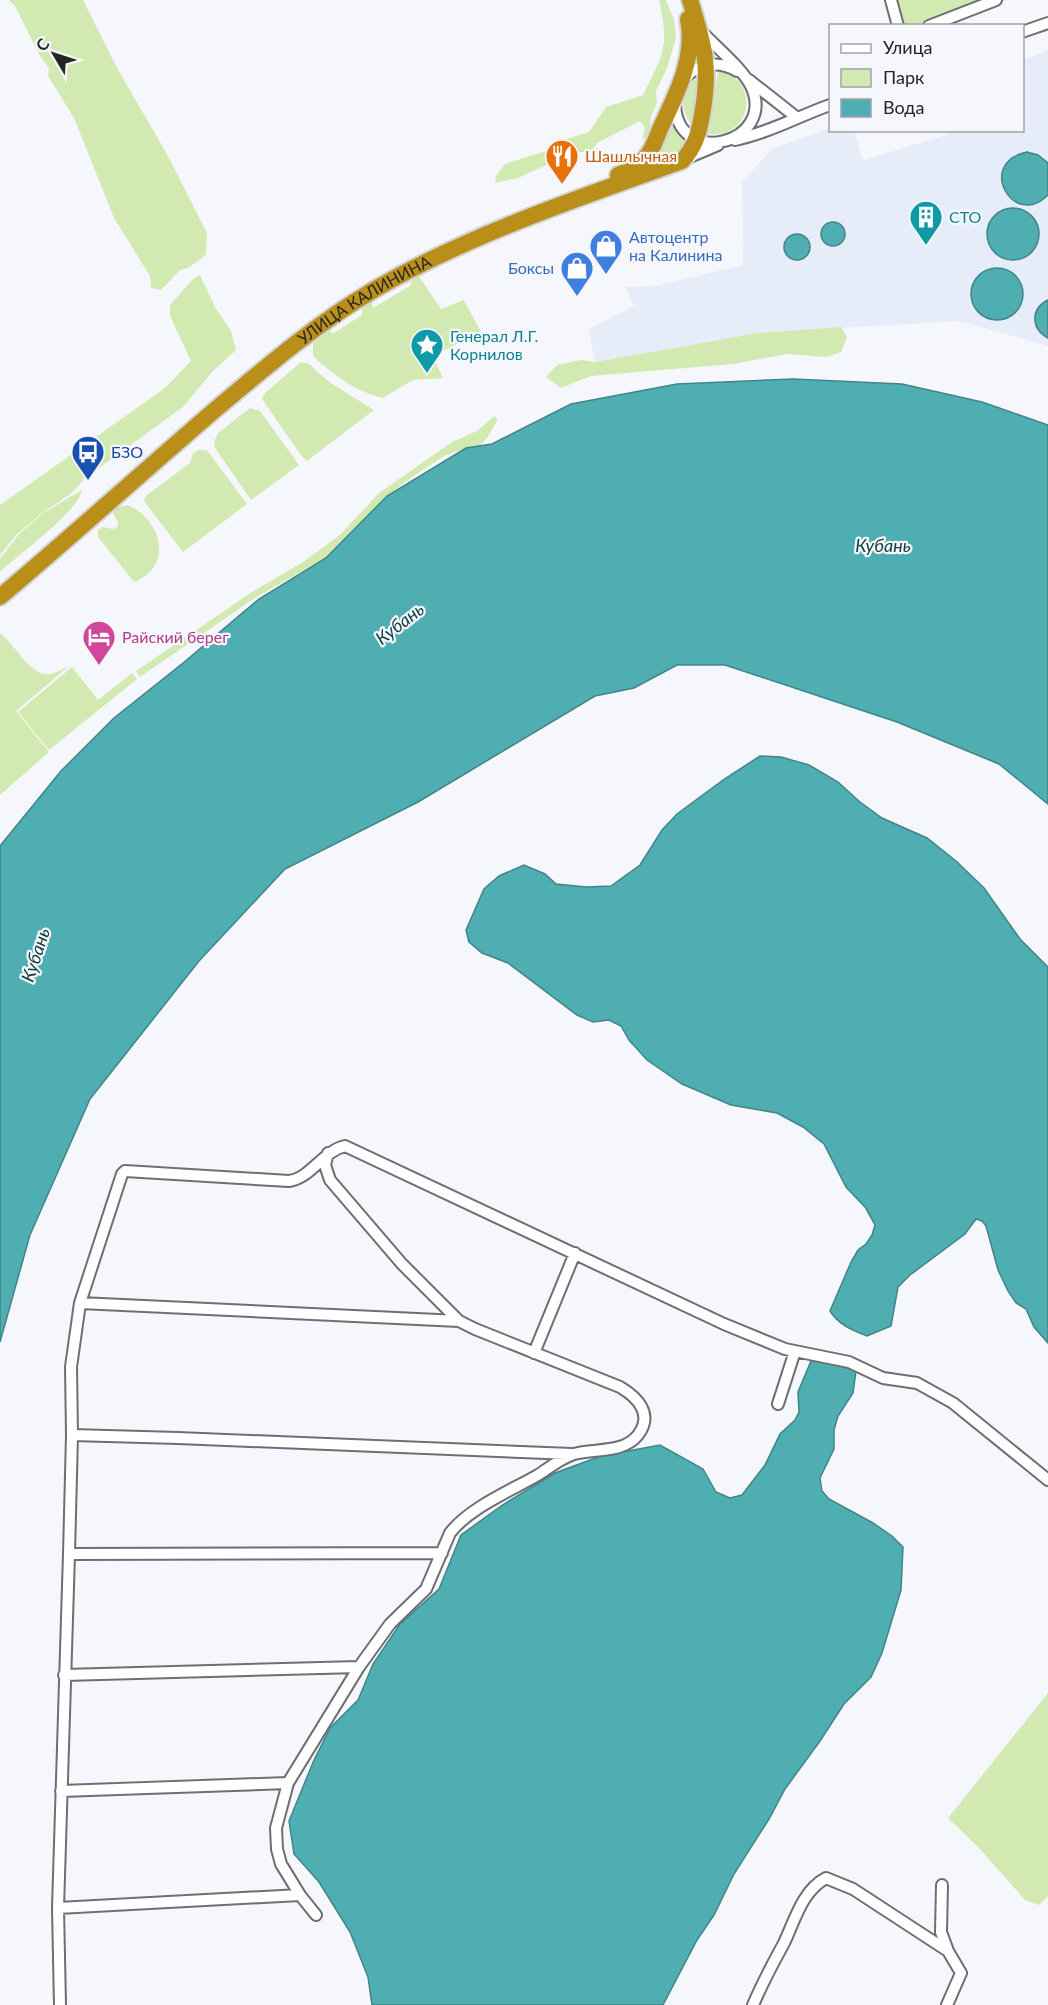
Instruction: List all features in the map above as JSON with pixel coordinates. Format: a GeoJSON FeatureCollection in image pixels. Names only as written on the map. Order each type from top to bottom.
{"type":"FeatureCollection","features":[{"type":"Feature","properties":{"kind":"highway"},"geometry":{"type":"LineString","coordinates":[[682,161],[697,139],[706,90],[707,65],[698,28],[688,6]]}},
{"type":"Feature","properties":{"kind":"highway","name":"УЛИЦА КАЛИНИНА"},"geometry":{"type":"LineString","coordinates":[[0,584],[191,419],[313,319],[416,257],[475,231],[632,169],[644,160],[652,150],[678,91],[690,47],[688,6]]}},
{"type":"Feature","properties":{"kind":"highway","name":"УЛИЦА КАЛИНИНА"},"geometry":{"type":"LineString","coordinates":[[0,597],[244,386],[318,326],[372,291],[478,238],[682,161]]}},
{"type":"Feature","properties":{"kind":"street"},"geometry":{"type":"LineString","coordinates":[[891,0],[897,24]]}},
{"type":"Feature","properties":{"kind":"street"},"geometry":{"type":"LineString","coordinates":[[934,24],[996,0]]}},
{"type":"Feature","properties":{"kind":"street"},"geometry":{"type":"LineString","coordinates":[[1024,32],[1048,23]]}},
{"type":"Feature","properties":{"kind":"street"},"geometry":{"type":"LineString","coordinates":[[698,28],[743,75],[796,117]]}},
{"type":"Feature","properties":{"kind":"street"},"geometry":{"type":"LineString","coordinates":[[707,65],[724,65],[743,75],[753,94],[754,112],[744,131],[725,142],[711,143],[697,139],[687,132],[678,119],[675,108],[678,91],[692,71],[707,65]]}},
{"type":"Feature","properties":{"kind":"street","name":"УЛИЦА КАЛИНИНА"},"geometry":{"type":"LineString","coordinates":[[682,161],[725,142],[753,136],[829,106]]}},
{"type":"Feature","properties":{"kind":"street"},"geometry":{"type":"LineString","coordinates":[[60,2005],[57,1908],[69,1554],[71,1367],[80,1303],[122,1174],[125,1171],[289,1181],[300,1176],[328,1153],[345,1146],[724,1324],[785,1349],[849,1362],[883,1378],[917,1383],[953,1403],[1048,1480]]}},
{"type":"Feature","properties":{"kind":"street"},"geometry":{"type":"LineString","coordinates":[[328,1153],[325,1165],[330,1180],[402,1264],[459,1321]]}},
{"type":"Feature","properties":{"kind":"street"},"geometry":{"type":"LineString","coordinates":[[534,1353],[574,1253]]}},
{"type":"Feature","properties":{"kind":"street"},"geometry":{"type":"LineString","coordinates":[[72,1435],[573,1454],[618,1447],[633,1440],[639,1434],[645,1419],[642,1406],[631,1394],[620,1387],[459,1321],[80,1303]]}},
{"type":"Feature","properties":{"kind":"street"},"geometry":{"type":"LineString","coordinates":[[778,1404],[795,1351]]}},
{"type":"Feature","properties":{"kind":"street"},"geometry":{"type":"LineString","coordinates":[[316,1915],[300,1895],[281,1864],[277,1849],[276,1828],[288,1783],[359,1667],[390,1624],[426,1590],[450,1533],[460,1522],[478,1509],[573,1454]]}},
{"type":"Feature","properties":{"kind":"street"},"geometry":{"type":"LineString","coordinates":[[69,1554],[442,1553]]}},
{"type":"Feature","properties":{"kind":"street"},"geometry":{"type":"LineString","coordinates":[[64,1675],[359,1667]]}},
{"type":"Feature","properties":{"kind":"street"},"geometry":{"type":"LineString","coordinates":[[61,1791],[288,1783]]}},
{"type":"Feature","properties":{"kind":"street"},"geometry":{"type":"LineString","coordinates":[[753,2005],[795,1916],[816,1884],[826,1878],[853,1889],[948,1951]]}},
{"type":"Feature","properties":{"kind":"street"},"geometry":{"type":"LineString","coordinates":[[942,1885],[941,1932],[948,1951],[961,1973],[947,2005]]}},
{"type":"Feature","properties":{"kind":"street"},"geometry":{"type":"LineString","coordinates":[[57,1908],[300,1895]]}},
{"type":"Feature","properties":{"kind":"shaded area"},"geometry":{"type":"Polygon","coordinates":[[[1048,50],[1048,346],[959,321],[758,333],[595,362],[589,329],[634,306],[625,287],[655,286],[743,265],[742,182],[772,149],[829,128],[829,132],[854,132],[863,160],[946,135],[945,132],[1024,132],[1024,60],[1048,50]]]}},
{"type":"Feature","properties":{"kind":"green space"},"geometry":{"type":"Polygon","coordinates":[[[9,0],[83,0],[116,66],[168,156],[207,233],[206,255],[188,268],[180,270],[161,290],[151,288],[150,276],[114,218],[74,118],[48,76],[49,68],[40,56],[15,6],[9,0]]]}},
{"type":"Feature","properties":{"kind":"green space"},"geometry":{"type":"Polygon","coordinates":[[[659,0],[666,0],[674,20],[676,38],[667,68],[656,91],[657,103],[651,117],[649,135],[642,139],[645,128],[640,121],[597,143],[590,152],[575,152],[518,178],[495,183],[496,176],[505,164],[546,151],[557,142],[589,132],[606,107],[643,95],[663,50],[664,29],[659,0]]]}},
{"type":"Feature","properties":{"kind":"green space"},"geometry":{"type":"Polygon","coordinates":[[[887,0],[1006,0],[946,24],[894,24],[887,0]]]}},
{"type":"Feature","properties":{"kind":"green space"},"geometry":{"type":"Polygon","coordinates":[[[718,71],[732,76],[741,84],[746,95],[746,107],[743,118],[735,127],[724,133],[709,134],[718,71]]]}},
{"type":"Feature","properties":{"kind":"green space"},"geometry":{"type":"Polygon","coordinates":[[[705,72],[692,125],[684,110],[684,96],[691,82],[705,72]]]}},
{"type":"Feature","properties":{"kind":"green space"},"geometry":{"type":"Polygon","coordinates":[[[672,121],[688,140],[679,153],[657,162],[672,121]]]}},
{"type":"Feature","properties":{"kind":"green space"},"geometry":{"type":"Polygon","coordinates":[[[200,275],[215,307],[231,331],[236,350],[213,371],[183,407],[84,479],[72,493],[42,513],[17,534],[0,555],[0,505],[165,388],[191,361],[170,316],[170,305],[193,279],[200,275]]]}},
{"type":"Feature","properties":{"kind":"green space"},"geometry":{"type":"Polygon","coordinates":[[[418,275],[441,309],[464,300],[481,332],[433,356],[443,378],[413,380],[383,398],[364,392],[346,382],[313,356],[313,343],[330,330],[332,334],[362,315],[362,309],[372,302],[373,308],[410,286],[413,277],[418,275]]]}},
{"type":"Feature","properties":{"kind":"green space"},"geometry":{"type":"Polygon","coordinates":[[[841,327],[847,337],[841,352],[827,357],[787,354],[733,364],[591,376],[561,388],[546,377],[557,365],[581,360],[595,362],[758,333],[841,327]]]}},
{"type":"Feature","properties":{"kind":"green space"},"geometry":{"type":"Polygon","coordinates":[[[301,362],[309,364],[329,382],[374,410],[307,461],[262,399],[265,393],[301,362]]]}},
{"type":"Feature","properties":{"kind":"green space"},"geometry":{"type":"Polygon","coordinates":[[[250,408],[260,411],[299,465],[251,500],[215,448],[214,442],[218,433],[250,408]]]}},
{"type":"Feature","properties":{"kind":"green space"},"geometry":{"type":"Polygon","coordinates":[[[494,416],[498,419],[478,448],[466,448],[444,456],[408,480],[387,496],[326,558],[258,596],[140,677],[136,671],[252,592],[303,562],[340,535],[379,493],[452,442],[477,431],[494,416]]]}},
{"type":"Feature","properties":{"kind":"green space"},"geometry":{"type":"Polygon","coordinates":[[[206,450],[210,454],[247,504],[183,552],[144,499],[190,463],[193,453],[206,450]]]}},
{"type":"Feature","properties":{"kind":"green space"},"geometry":{"type":"Polygon","coordinates":[[[82,490],[70,509],[47,533],[0,572],[0,559],[19,534],[43,513],[82,490]]]}},
{"type":"Feature","properties":{"kind":"green space"},"geometry":{"type":"Polygon","coordinates":[[[127,505],[139,511],[148,520],[159,542],[159,554],[155,565],[147,575],[134,582],[98,537],[98,530],[102,527],[114,529],[118,526],[113,513],[118,507],[127,505]]]}},
{"type":"Feature","properties":{"kind":"green space"},"geometry":{"type":"Polygon","coordinates":[[[0,633],[28,664],[40,673],[51,674],[68,667],[16,711],[49,752],[0,795],[0,633]]]}},
{"type":"Feature","properties":{"kind":"green space"},"geometry":{"type":"Polygon","coordinates":[[[72,667],[98,700],[132,673],[137,679],[49,750],[18,712],[72,667]]]}},
{"type":"Feature","properties":{"kind":"green space"},"geometry":{"type":"Polygon","coordinates":[[[1048,1693],[1048,1896],[1039,1905],[1025,1900],[980,1849],[948,1818],[1048,1693]]]}},
{"type":"Feature","properties":{"kind":"water"},"geometry":{"type":"Polygon","coordinates":[[[1027,152],[1038,155],[1048,163],[1048,195],[1035,204],[1023,205],[1013,200],[1005,191],[1002,180],[1004,168],[1012,158],[1027,152]]]}},
{"type":"Feature","properties":{"kind":"water"},"geometry":{"type":"Polygon","coordinates":[[[1013,208],[1027,212],[1035,220],[1039,234],[1035,248],[1027,256],[1013,260],[999,256],[991,248],[987,234],[991,220],[999,212],[1013,208]]]}},
{"type":"Feature","properties":{"kind":"water"},"geometry":{"type":"Polygon","coordinates":[[[833,222],[842,225],[845,234],[842,243],[833,246],[824,243],[821,234],[824,225],[833,222]]]}},
{"type":"Feature","properties":{"kind":"water"},"geometry":{"type":"Polygon","coordinates":[[[797,234],[806,238],[810,247],[806,256],[797,260],[788,256],[784,247],[788,238],[797,234]]]}},
{"type":"Feature","properties":{"kind":"water"},"geometry":{"type":"Polygon","coordinates":[[[997,268],[1011,272],[1019,280],[1023,294],[1019,308],[1011,316],[997,320],[983,316],[975,308],[971,294],[975,280],[983,272],[997,268]]]}},
{"type":"Feature","properties":{"kind":"water"},"geometry":{"type":"Polygon","coordinates":[[[1048,300],[1048,338],[1038,330],[1035,319],[1038,308],[1048,300]]]}},
{"type":"Feature","properties":{"kind":"water","name":"Кубань"},"geometry":{"type":"Polygon","coordinates":[[[793,379],[902,384],[982,402],[1048,425],[1048,804],[999,764],[897,722],[725,665],[677,665],[634,688],[595,696],[418,802],[285,869],[199,961],[90,1099],[30,1235],[0,1342],[0,846],[61,771],[114,718],[259,599],[326,558],[387,496],[466,448],[492,444],[571,404],[677,384],[793,379]]]}},
{"type":"Feature","properties":{"kind":"water"},"geometry":{"type":"Polygon","coordinates":[[[760,756],[781,757],[809,765],[838,782],[882,818],[927,838],[956,861],[984,888],[1020,939],[1048,967],[1048,1343],[1034,1327],[1026,1309],[1016,1303],[1008,1291],[998,1270],[986,1226],[982,1221],[976,1219],[965,1234],[910,1275],[898,1287],[891,1326],[867,1336],[842,1323],[830,1311],[851,1262],[858,1250],[872,1235],[875,1225],[865,1207],[846,1187],[824,1144],[803,1127],[777,1113],[731,1105],[682,1084],[647,1060],[629,1040],[621,1026],[609,1020],[593,1022],[577,1015],[508,963],[482,953],[469,942],[466,930],[484,889],[499,876],[524,865],[545,874],[556,884],[586,887],[611,886],[640,865],[662,830],[677,814],[760,756]]]}},
{"type":"Feature","properties":{"kind":"water"},"geometry":{"type":"Polygon","coordinates":[[[822,1359],[856,1371],[853,1393],[838,1416],[834,1430],[834,1449],[820,1478],[822,1491],[829,1499],[892,1536],[903,1547],[901,1590],[882,1653],[871,1677],[844,1704],[785,1789],[734,1874],[714,1915],[697,1940],[663,2005],[372,2005],[368,1977],[350,1932],[319,1882],[294,1854],[289,1821],[330,1728],[358,1700],[373,1664],[400,1624],[439,1589],[461,1535],[501,1506],[555,1473],[601,1456],[660,1445],[703,1469],[716,1492],[730,1498],[742,1495],[765,1465],[780,1434],[795,1420],[799,1412],[798,1392],[811,1361],[822,1359]]]}},
{"type":"Feature","properties":{"kind":"place","name":"Шашлычная"},"geometry":{"type":"Point","coordinates":[562,185]}},
{"type":"Feature","properties":{"kind":"place","name":"СТО"},"geometry":{"type":"Point","coordinates":[926,246]}},
{"type":"Feature","properties":{"kind":"place","name":"Автоцентр на Калинина"},"geometry":{"type":"Point","coordinates":[606,275]}},
{"type":"Feature","properties":{"kind":"place","name":"Боксы"},"geometry":{"type":"Point","coordinates":[577,297]}},
{"type":"Feature","properties":{"kind":"place","name":"Генерал Л.Г. Корнилов"},"geometry":{"type":"Point","coordinates":[427,374]}},
{"type":"Feature","properties":{"kind":"place","name":"БЗО"},"geometry":{"type":"Point","coordinates":[88,481]}},
{"type":"Feature","properties":{"kind":"place","name":"Райский берег"},"geometry":{"type":"Point","coordinates":[99,666]}}]}
